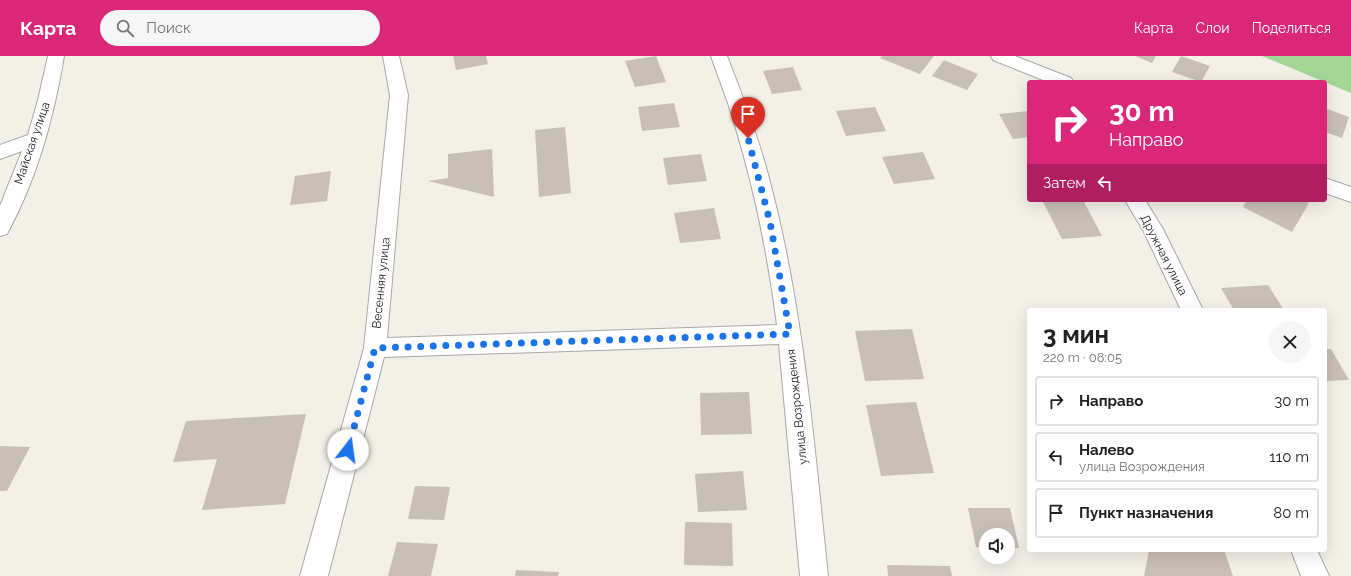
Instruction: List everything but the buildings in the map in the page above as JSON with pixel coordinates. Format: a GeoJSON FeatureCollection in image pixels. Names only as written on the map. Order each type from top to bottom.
{"type":"FeatureCollection","features":[{"type":"Feature","properties":{"kind":"street","name":"Майская улица"},"geometry":{"type":"LineString","coordinates":[[0,228],[36,140],[51,88],[56,56]]}},
{"type":"Feature","properties":{"kind":"street","name":"Весенняя улица"},"geometry":{"type":"LineString","coordinates":[[314,576],[375,348],[399,95],[391,56]]}},
{"type":"Feature","properties":{"kind":"street","name":"улица Возрождения"},"geometry":{"type":"LineString","coordinates":[[719,56],[730,82],[770,222],[790,334],[814,576]]}},
{"type":"Feature","properties":{"kind":"street"},"geometry":{"type":"LineString","coordinates":[[999,56],[1060,80]]}},
{"type":"Feature","properties":{"kind":"street"},"geometry":{"type":"LineString","coordinates":[[0,152],[36,140]]}},
{"type":"Feature","properties":{"kind":"street"},"geometry":{"type":"LineString","coordinates":[[1327,186],[1351,196]]}},
{"type":"Feature","properties":{"kind":"street","name":"Дружная улица"},"geometry":{"type":"LineString","coordinates":[[1136,202],[1153,229],[1191,308]]}},
{"type":"Feature","properties":{"kind":"street"},"geometry":{"type":"LineString","coordinates":[[375,348],[790,334]]}},
{"type":"Feature","properties":{"kind":"street"},"geometry":{"type":"LineString","coordinates":[[1305,552],[1315,576]]}},
{"type":"Feature","properties":{"kind":"green space"},"geometry":{"type":"Polygon","coordinates":[[[1262,56],[1351,56],[1351,93],[1327,83],[1327,80],[1320,80],[1262,56]]]}},
{"type":"Feature","properties":{"kind":"route"},"geometry":{"type":"LineString","coordinates":[[348,450],[375,348],[790,334],[770,222],[748,138]]}}]}
